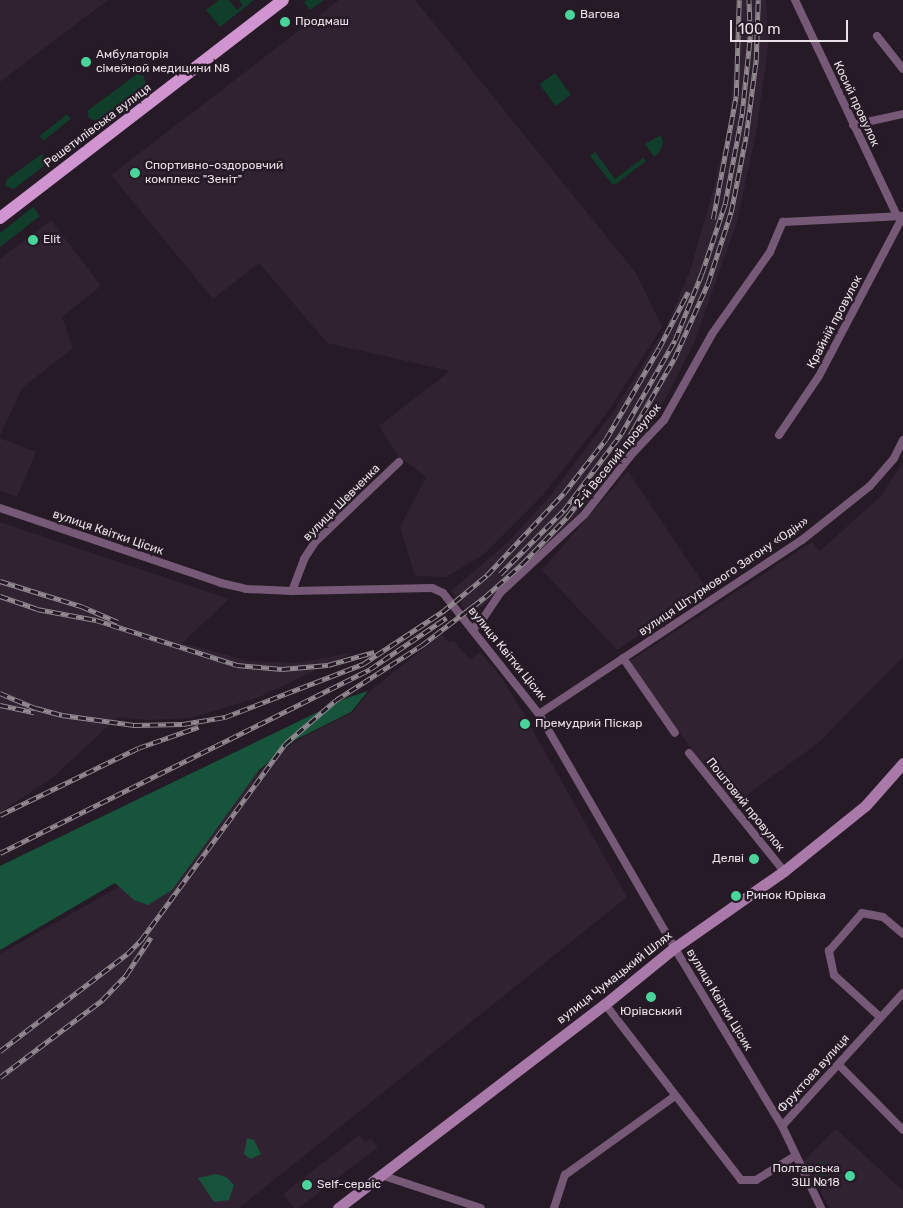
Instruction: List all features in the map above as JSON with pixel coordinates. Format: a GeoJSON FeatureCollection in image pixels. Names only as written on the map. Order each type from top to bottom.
{"type":"FeatureCollection","features":[{"type":"Feature","properties":{"kind":"main road","name":"Решетилівська вулиця"},"geometry":{"type":"LineString","coordinates":[[0,218],[283,0]]}},
{"type":"Feature","properties":{"kind":"main road","name":"вулиця Чумацький Шлях"},"geometry":{"type":"LineString","coordinates":[[338,1208],[605,1004],[674,948],[784,871],[866,804],[903,763]]}},
{"type":"Feature","properties":{"kind":"street","name":"Косий провулок"},"geometry":{"type":"LineString","coordinates":[[795,0],[853,125],[900,216]]}},
{"type":"Feature","properties":{"kind":"street"},"geometry":{"type":"LineString","coordinates":[[877,36],[903,69]]}},
{"type":"Feature","properties":{"kind":"street"},"geometry":{"type":"LineString","coordinates":[[853,125],[903,114]]}},
{"type":"Feature","properties":{"kind":"street","name":"2-й Веселий провулок"},"geometry":{"type":"LineString","coordinates":[[472,629],[480,623],[501,592],[584,515],[631,455],[664,420],[712,334],[770,252],[783,222],[900,216]]}},
{"type":"Feature","properties":{"kind":"street","name":"Крайній провулок"},"geometry":{"type":"LineString","coordinates":[[779,435],[819,376],[900,216]]}},
{"type":"Feature","properties":{"kind":"street","name":"вулиця Штурмового Загону «Одін»"},"geometry":{"type":"LineString","coordinates":[[540,714],[802,540],[870,486],[894,458],[903,440]]}},
{"type":"Feature","properties":{"kind":"street","name":"вулиця Шевченка"},"geometry":{"type":"LineString","coordinates":[[292,591],[304,559],[315,542],[399,462]]}},
{"type":"Feature","properties":{"kind":"street","name":"вулиця Квітки Цісик"},"geometry":{"type":"LineString","coordinates":[[0,508],[221,583],[246,589],[292,591],[436,588],[447,597],[540,714],[674,948],[782,1126]]}},
{"type":"Feature","properties":{"kind":"street"},"geometry":{"type":"LineString","coordinates":[[623,658],[675,732]]}},
{"type":"Feature","properties":{"kind":"street","name":"Поштовий провулок"},"geometry":{"type":"LineString","coordinates":[[689,753],[784,871]]}},
{"type":"Feature","properties":{"kind":"street"},"geometry":{"type":"LineString","coordinates":[[880,1017],[834,975],[830,951],[862,913],[883,916],[903,934]]}},
{"type":"Feature","properties":{"kind":"street","name":"Фруктова вулиця"},"geometry":{"type":"LineString","coordinates":[[820,1208],[782,1126],[903,993]]}},
{"type":"Feature","properties":{"kind":"street"},"geometry":{"type":"LineString","coordinates":[[605,1004],[741,1180],[756,1180],[795,1156]]}},
{"type":"Feature","properties":{"kind":"street"},"geometry":{"type":"LineString","coordinates":[[839,1065],[903,1130]]}},
{"type":"Feature","properties":{"kind":"street"},"geometry":{"type":"LineString","coordinates":[[554,1208],[565,1176],[675,1096]]}},
{"type":"Feature","properties":{"kind":"street"},"geometry":{"type":"LineString","coordinates":[[381,1175],[481,1208]]}},
{"type":"Feature","properties":{"kind":"shaded area"},"geometry":{"type":"Polygon","coordinates":[[[0,0],[108,0],[0,82],[0,0]]]}},
{"type":"Feature","properties":{"kind":"shaded area"},"geometry":{"type":"Polygon","coordinates":[[[339,0],[415,0],[636,273],[662,327],[607,413],[543,495],[484,554],[446,577],[415,576],[400,527],[426,477],[398,456],[379,426],[450,371],[327,343],[259,263],[213,299],[111,175],[339,0]]]}},
{"type":"Feature","properties":{"kind":"shaded area"},"geometry":{"type":"Polygon","coordinates":[[[737,0],[766,0],[769,40],[756,133],[737,222],[694,343],[650,428],[585,506],[515,577],[470,617],[451,591],[505,545],[550,496],[613,412],[666,327],[690,271],[715,184],[729,121],[736,49],[737,0]]]}},
{"type":"Feature","properties":{"kind":"shaded area"},"geometry":{"type":"Polygon","coordinates":[[[51,220],[101,286],[62,317],[73,348],[22,388],[0,436],[0,259],[51,220]]]}},
{"type":"Feature","properties":{"kind":"shaded area"},"geometry":{"type":"Polygon","coordinates":[[[0,438],[36,452],[17,497],[0,491],[0,438]]]}},
{"type":"Feature","properties":{"kind":"shaded area"},"geometry":{"type":"Polygon","coordinates":[[[903,462],[903,657],[818,743],[733,805],[701,763],[630,661],[812,542],[820,551],[881,496],[903,462]]]}},
{"type":"Feature","properties":{"kind":"shaded area"},"geometry":{"type":"Polygon","coordinates":[[[628,471],[707,589],[617,650],[542,570],[628,471]]]}},
{"type":"Feature","properties":{"kind":"shaded area"},"geometry":{"type":"Polygon","coordinates":[[[0,522],[229,599],[182,643],[249,661],[298,663],[354,652],[259,697],[191,718],[146,720],[118,717],[51,779],[0,812],[0,522]]]}},
{"type":"Feature","properties":{"kind":"shaded area"},"geometry":{"type":"Polygon","coordinates":[[[442,634],[448,642],[454,641],[470,660],[480,652],[501,677],[627,897],[239,1208],[0,1208],[0,954],[115,889],[296,741],[352,713],[370,691],[442,634]]]}},
{"type":"Feature","properties":{"kind":"shaded area","name":"Полтавська ЗШ №18"},"geometry":{"type":"Polygon","coordinates":[[[836,1129],[903,1191],[903,1208],[830,1208],[803,1162],[836,1129]]]}},
{"type":"Feature","properties":{"kind":"shaded area"},"geometry":{"type":"Polygon","coordinates":[[[359,1135],[365,1142],[371,1138],[378,1147],[299,1208],[294,1208],[283,1194],[359,1135]]]}},
{"type":"Feature","properties":{"kind":"green space"},"geometry":{"type":"Polygon","coordinates":[[[219,0],[229,0],[237,10],[243,5],[239,0],[254,0],[220,27],[206,10],[219,0]]]}},
{"type":"Feature","properties":{"kind":"green space"},"geometry":{"type":"Polygon","coordinates":[[[307,0],[324,0],[310,10],[304,2],[307,0]]]}},
{"type":"Feature","properties":{"kind":"green space"},"geometry":{"type":"Polygon","coordinates":[[[555,73],[571,95],[555,106],[540,84],[555,73]]]}},
{"type":"Feature","properties":{"kind":"green space"},"geometry":{"type":"Polygon","coordinates":[[[137,74],[144,76],[146,86],[98,122],[89,118],[87,111],[137,74]]]}},
{"type":"Feature","properties":{"kind":"green space"},"geometry":{"type":"Polygon","coordinates":[[[67,114],[71,119],[44,141],[40,136],[67,114]]]}},
{"type":"Feature","properties":{"kind":"green space"},"geometry":{"type":"Polygon","coordinates":[[[661,135],[663,143],[659,153],[654,157],[645,144],[661,135]]]}},
{"type":"Feature","properties":{"kind":"green space"},"geometry":{"type":"Polygon","coordinates":[[[595,152],[615,179],[643,158],[646,161],[616,184],[612,184],[590,156],[595,152]]]}},
{"type":"Feature","properties":{"kind":"green space"},"geometry":{"type":"Polygon","coordinates":[[[42,154],[47,162],[45,165],[14,189],[5,185],[7,179],[42,154]]]}},
{"type":"Feature","properties":{"kind":"green space"},"geometry":{"type":"Polygon","coordinates":[[[33,207],[40,216],[0,247],[0,233],[33,207]]]}},
{"type":"Feature","properties":{"kind":"green space"},"geometry":{"type":"Polygon","coordinates":[[[368,691],[351,712],[295,740],[259,770],[172,890],[148,905],[134,900],[115,883],[0,950],[0,866],[347,698],[368,691]]]}},
{"type":"Feature","properties":{"kind":"green space"},"geometry":{"type":"Polygon","coordinates":[[[247,1138],[254,1140],[261,1154],[251,1159],[244,1154],[247,1138]]]}},
{"type":"Feature","properties":{"kind":"green space"},"geometry":{"type":"Polygon","coordinates":[[[822,1161],[830,1171],[820,1178],[814,1168],[822,1161]]]}},
{"type":"Feature","properties":{"kind":"green space"},"geometry":{"type":"Polygon","coordinates":[[[216,1174],[226,1177],[234,1185],[229,1200],[214,1202],[198,1178],[216,1174]]]}},
{"type":"Feature","properties":{"kind":"railway"},"geometry":{"type":"LineString","coordinates":[[713,219],[736,96],[739,0]]}},
{"type":"Feature","properties":{"kind":"railway"},"geometry":{"type":"LineString","coordinates":[[500,574],[564,510],[621,434],[675,340],[702,273],[725,204],[742,114],[750,36],[749,0]]}},
{"type":"Feature","properties":{"kind":"railway"},"geometry":{"type":"LineString","coordinates":[[0,1051],[127,954],[141,940],[285,744],[336,700],[422,645],[485,597],[522,564],[567,517],[626,442],[674,359],[708,283],[731,212],[746,136],[756,60],[758,0]]}},
{"type":"Feature","properties":{"kind":"railway"},"geometry":{"type":"LineString","coordinates":[[0,693],[36,708],[62,715],[134,725],[183,724],[225,717],[363,664],[442,612],[487,575],[564,493],[606,439],[659,348],[688,292]]}},
{"type":"Feature","properties":{"kind":"railway"},"geometry":{"type":"LineString","coordinates":[[0,581],[81,606],[118,622]]}},
{"type":"Feature","properties":{"kind":"railway"},"geometry":{"type":"LineString","coordinates":[[0,596],[37,609],[96,620],[237,665],[282,669],[328,665],[374,652]]}},
{"type":"Feature","properties":{"kind":"railway"},"geometry":{"type":"LineString","coordinates":[[0,853],[370,669],[446,618]]}},
{"type":"Feature","properties":{"kind":"railway"},"geometry":{"type":"LineString","coordinates":[[0,705],[34,712]]}},
{"type":"Feature","properties":{"kind":"railway"},"geometry":{"type":"LineString","coordinates":[[0,815],[138,748],[198,727]]}},
{"type":"Feature","properties":{"kind":"railway"},"geometry":{"type":"LineString","coordinates":[[0,1077],[102,1000],[126,975],[151,937]]}},
{"type":"Feature","properties":{"kind":"place","name":"Вагова"},"geometry":{"type":"Point","coordinates":[570,15]}},
{"type":"Feature","properties":{"kind":"place","name":"Продмаш"},"geometry":{"type":"Point","coordinates":[285,22]}},
{"type":"Feature","properties":{"kind":"place","name":"Амбулаторія сімейной медицини N8"},"geometry":{"type":"Point","coordinates":[86,62]}},
{"type":"Feature","properties":{"kind":"place","name":"Спортивно-оздоровчий комплекс \"Зеніт\""},"geometry":{"type":"Point","coordinates":[135,173]}},
{"type":"Feature","properties":{"kind":"place","name":"Elit"},"geometry":{"type":"Point","coordinates":[33,240]}},
{"type":"Feature","properties":{"kind":"place","name":"Премудрий Піскар"},"geometry":{"type":"Point","coordinates":[525,724]}},
{"type":"Feature","properties":{"kind":"place","name":"Делві"},"geometry":{"type":"Point","coordinates":[754,859]}},
{"type":"Feature","properties":{"kind":"place","name":"Ринок Юрівка"},"geometry":{"type":"Point","coordinates":[736,896]}},
{"type":"Feature","properties":{"kind":"place","name":"Юрівський"},"geometry":{"type":"Point","coordinates":[651,997]}},
{"type":"Feature","properties":{"kind":"place","name":"Полтавська ЗШ №18"},"geometry":{"type":"Point","coordinates":[850,1176]}},
{"type":"Feature","properties":{"kind":"place","name":"Self-сервіс"},"geometry":{"type":"Point","coordinates":[307,1185]}}]}
